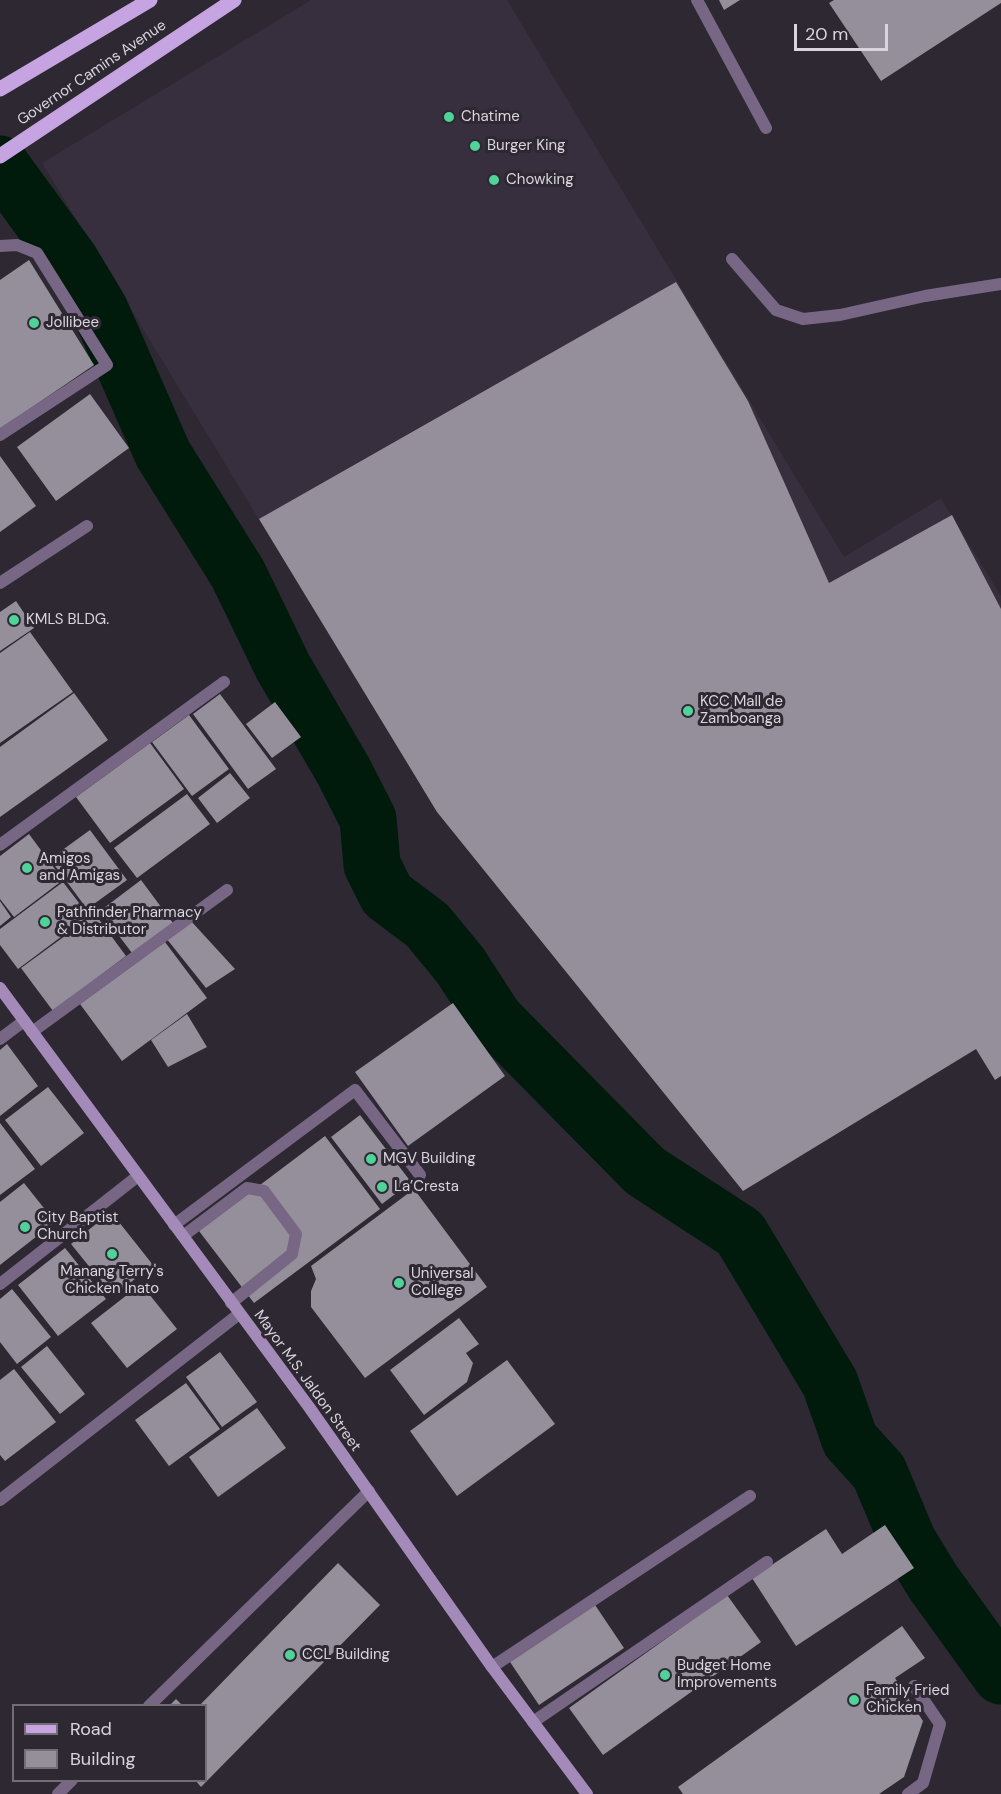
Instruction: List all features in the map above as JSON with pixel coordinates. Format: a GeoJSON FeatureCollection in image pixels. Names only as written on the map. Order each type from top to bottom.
{"type":"FeatureCollection","features":[{"type":"Feature","properties":{"kind":"main road","name":"Governor Camins Avenue"},"geometry":{"type":"LineString","coordinates":[[0,89],[150,0]]}},
{"type":"Feature","properties":{"kind":"main road","name":"Governor Camins Avenue"},"geometry":{"type":"LineString","coordinates":[[0,156],[234,0]]}},
{"type":"Feature","properties":{"kind":"main road","name":"Mayor M.S. Jaldon Street"},"geometry":{"type":"LineString","coordinates":[[0,988],[309,1407],[492,1667],[587,1794]]}},
{"type":"Feature","properties":{"kind":"street"},"geometry":{"type":"LineString","coordinates":[[697,0],[766,128]]}},
{"type":"Feature","properties":{"kind":"street"},"geometry":{"type":"LineString","coordinates":[[0,246],[17,245],[37,253],[106,365],[0,435]]}},
{"type":"Feature","properties":{"kind":"street"},"geometry":{"type":"LineString","coordinates":[[732,259],[776,310],[804,319],[840,315],[925,296],[1001,284]]}},
{"type":"Feature","properties":{"kind":"street"},"geometry":{"type":"LineString","coordinates":[[0,583],[87,526]]}},
{"type":"Feature","properties":{"kind":"street"},"geometry":{"type":"LineString","coordinates":[[0,845],[224,682]]}},
{"type":"Feature","properties":{"kind":"street"},"geometry":{"type":"LineString","coordinates":[[32,1032],[227,890]]}},
{"type":"Feature","properties":{"kind":"street"},"geometry":{"type":"LineString","coordinates":[[0,1039],[24,1021]]}},
{"type":"Feature","properties":{"kind":"street"},"geometry":{"type":"LineString","coordinates":[[174,1225],[355,1090],[420,1175]]}},
{"type":"Feature","properties":{"kind":"street"},"geometry":{"type":"LineString","coordinates":[[0,1284],[138,1176]]}},
{"type":"Feature","properties":{"kind":"street"},"geometry":{"type":"LineString","coordinates":[[183,1236],[247,1188],[264,1191],[296,1234],[292,1254],[231,1303]]}},
{"type":"Feature","properties":{"kind":"street"},"geometry":{"type":"LineString","coordinates":[[0,1500],[239,1314]]}},
{"type":"Feature","properties":{"kind":"street"},"geometry":{"type":"LineString","coordinates":[[151,1704],[369,1491]]}},
{"type":"Feature","properties":{"kind":"street"},"geometry":{"type":"LineString","coordinates":[[492,1667],[750,1496]]}},
{"type":"Feature","properties":{"kind":"street"},"geometry":{"type":"LineString","coordinates":[[533,1722],[767,1562]]}},
{"type":"Feature","properties":{"kind":"street"},"geometry":{"type":"LineString","coordinates":[[908,1794],[923,1783],[940,1724],[914,1686]]}},
{"type":"Feature","properties":{"kind":"street"},"geometry":{"type":"LineString","coordinates":[[58,1794],[70,1782]]}},
{"type":"Feature","properties":{"kind":"shaded area","name":"KCC Mall de Zamboanga"},"geometry":{"type":"Polygon","coordinates":[[[311,0],[507,0],[844,557],[941,498],[1001,596],[1001,1076],[995,1080],[976,1049],[743,1191],[437,812],[42,163],[311,0]]]}},
{"type":"Feature","properties":{"kind":"building"},"geometry":{"type":"Polygon","coordinates":[[[719,0],[740,0],[724,10],[719,0]]]}},
{"type":"Feature","properties":{"kind":"building"},"geometry":{"type":"Polygon","coordinates":[[[834,0],[1001,0],[1001,3],[881,81],[829,3],[834,0]]]}},
{"type":"Feature","properties":{"kind":"building","name":"Jollibee"},"geometry":{"type":"Polygon","coordinates":[[[29,260],[94,365],[0,429],[0,280],[29,260]]]}},
{"type":"Feature","properties":{"kind":"building","name":"KCC Mall de Zamboanga"},"geometry":{"type":"Polygon","coordinates":[[[676,282],[748,401],[829,583],[952,515],[1001,609],[1001,1076],[995,1080],[976,1049],[743,1191],[437,812],[259,519],[676,282]]]}},
{"type":"Feature","properties":{"kind":"building"},"geometry":{"type":"Polygon","coordinates":[[[90,394],[129,448],[56,501],[17,447],[90,394]]]}},
{"type":"Feature","properties":{"kind":"building"},"geometry":{"type":"Polygon","coordinates":[[[0,456],[36,506],[0,532],[0,456]]]}},
{"type":"Feature","properties":{"kind":"building","name":"KMLS BLDG."},"geometry":{"type":"Polygon","coordinates":[[[16,601],[34,628],[0,651],[0,612],[16,601]]]}},
{"type":"Feature","properties":{"kind":"building"},"geometry":{"type":"Polygon","coordinates":[[[30,632],[73,692],[0,743],[0,653],[30,632]]]}},
{"type":"Feature","properties":{"kind":"building"},"geometry":{"type":"Polygon","coordinates":[[[74,693],[108,740],[0,817],[0,747],[74,693]]]}},
{"type":"Feature","properties":{"kind":"building"},"geometry":{"type":"Polygon","coordinates":[[[220,694],[276,769],[248,789],[193,714],[220,694]]]}},
{"type":"Feature","properties":{"kind":"building"},"geometry":{"type":"Polygon","coordinates":[[[275,702],[301,737],[272,758],[246,724],[275,702]]]}},
{"type":"Feature","properties":{"kind":"building"},"geometry":{"type":"Polygon","coordinates":[[[189,715],[229,769],[192,796],[152,742],[189,715]]]}},
{"type":"Feature","properties":{"kind":"building"},"geometry":{"type":"Polygon","coordinates":[[[150,743],[184,789],[110,843],[76,797],[150,743]]]}},
{"type":"Feature","properties":{"kind":"building"},"geometry":{"type":"Polygon","coordinates":[[[230,773],[250,798],[217,823],[198,798],[230,773]]]}},
{"type":"Feature","properties":{"kind":"building"},"geometry":{"type":"Polygon","coordinates":[[[187,794],[210,824],[137,878],[114,848],[187,794]]]}},
{"type":"Feature","properties":{"kind":"building"},"geometry":{"type":"Polygon","coordinates":[[[90,830],[127,880],[87,909],[50,859],[90,830]]]}},
{"type":"Feature","properties":{"kind":"building","name":"Amigos and Amigas"},"geometry":{"type":"Polygon","coordinates":[[[29,834],[63,880],[14,917],[0,899],[0,856],[29,834]]]}},
{"type":"Feature","properties":{"kind":"building"},"geometry":{"type":"Polygon","coordinates":[[[141,880],[173,923],[132,953],[100,911],[141,880]]]}},
{"type":"Feature","properties":{"kind":"building","name":"Pathfinder Pharmacy & Distributor"},"geometry":{"type":"Polygon","coordinates":[[[63,882],[89,916],[18,969],[0,945],[0,929],[63,882]]]}},
{"type":"Feature","properties":{"kind":"building"},"geometry":{"type":"Polygon","coordinates":[[[0,901],[11,917],[0,926],[0,901]]]}},
{"type":"Feature","properties":{"kind":"building"},"geometry":{"type":"Polygon","coordinates":[[[95,914],[126,956],[53,1011],[21,968],[95,914]]]}},
{"type":"Feature","properties":{"kind":"building"},"geometry":{"type":"Polygon","coordinates":[[[191,921],[235,969],[206,988],[166,938],[191,921]]]}},
{"type":"Feature","properties":{"kind":"building"},"geometry":{"type":"Polygon","coordinates":[[[165,942],[207,998],[122,1061],[80,1004],[165,942]]]}},
{"type":"Feature","properties":{"kind":"building"},"geometry":{"type":"Polygon","coordinates":[[[453,1003],[505,1076],[408,1146],[355,1072],[453,1003]]]}},
{"type":"Feature","properties":{"kind":"building"},"geometry":{"type":"Polygon","coordinates":[[[187,1014],[207,1047],[168,1067],[151,1040],[187,1014]]]}},
{"type":"Feature","properties":{"kind":"building"},"geometry":{"type":"Polygon","coordinates":[[[7,1044],[38,1086],[0,1116],[0,1050],[7,1044]]]}},
{"type":"Feature","properties":{"kind":"building"},"geometry":{"type":"Polygon","coordinates":[[[48,1087],[84,1133],[41,1166],[5,1120],[48,1087]]]}},
{"type":"Feature","properties":{"kind":"building","name":"MGV Building"},"geometry":{"type":"Polygon","coordinates":[[[360,1115],[411,1182],[382,1204],[331,1137],[360,1115]]]}},
{"type":"Feature","properties":{"kind":"building"},"geometry":{"type":"Polygon","coordinates":[[[0,1123],[35,1169],[0,1195],[0,1123]]]}},
{"type":"Feature","properties":{"kind":"building"},"geometry":{"type":"Polygon","coordinates":[[[325,1136],[380,1209],[254,1303],[199,1231],[325,1136]]]}},
{"type":"Feature","properties":{"kind":"building"},"geometry":{"type":"Polygon","coordinates":[[[24,1183],[55,1222],[0,1265],[0,1202],[24,1183]]]}},
{"type":"Feature","properties":{"kind":"building","name":"Universal College"},"geometry":{"type":"Polygon","coordinates":[[[414,1189],[487,1287],[365,1378],[311,1307],[311,1291],[316,1279],[311,1266],[414,1189]]]}},
{"type":"Feature","properties":{"kind":"building","name":"Manang Terry's Chicken Inato"},"geometry":{"type":"Polygon","coordinates":[[[111,1212],[153,1265],[113,1296],[71,1244],[111,1212]]]}},
{"type":"Feature","properties":{"kind":"building"},"geometry":{"type":"Polygon","coordinates":[[[65,1248],[106,1299],[58,1336],[18,1285],[65,1248]]]}},
{"type":"Feature","properties":{"kind":"building"},"geometry":{"type":"Polygon","coordinates":[[[141,1284],[177,1329],[127,1368],[91,1323],[141,1284]]]}},
{"type":"Feature","properties":{"kind":"building"},"geometry":{"type":"Polygon","coordinates":[[[12,1289],[51,1337],[17,1364],[0,1342],[0,1299],[12,1289]]]}},
{"type":"Feature","properties":{"kind":"building"},"geometry":{"type":"Polygon","coordinates":[[[459,1318],[479,1344],[466,1353],[473,1363],[467,1382],[424,1415],[390,1370],[459,1318]]]}},
{"type":"Feature","properties":{"kind":"building"},"geometry":{"type":"Polygon","coordinates":[[[47,1346],[85,1394],[60,1414],[21,1367],[47,1346]]]}},
{"type":"Feature","properties":{"kind":"building"},"geometry":{"type":"Polygon","coordinates":[[[220,1352],[257,1402],[222,1427],[186,1377],[220,1352]]]}},
{"type":"Feature","properties":{"kind":"building"},"geometry":{"type":"Polygon","coordinates":[[[507,1360],[555,1424],[457,1496],[410,1431],[507,1360]]]}},
{"type":"Feature","properties":{"kind":"building"},"geometry":{"type":"Polygon","coordinates":[[[14,1369],[56,1422],[5,1461],[0,1455],[0,1380],[14,1369]]]}},
{"type":"Feature","properties":{"kind":"building"},"geometry":{"type":"Polygon","coordinates":[[[186,1383],[220,1429],[169,1466],[135,1420],[186,1383]]]}},
{"type":"Feature","properties":{"kind":"building"},"geometry":{"type":"Polygon","coordinates":[[[257,1408],[286,1448],[218,1497],[189,1457],[257,1408]]]}},
{"type":"Feature","properties":{"kind":"building"},"geometry":{"type":"Polygon","coordinates":[[[885,1525],[914,1568],[796,1646],[752,1578],[826,1529],[842,1554],[885,1525]]]}},
{"type":"Feature","properties":{"kind":"building","name":"CCL Building"},"geometry":{"type":"Polygon","coordinates":[[[338,1563],[380,1605],[207,1781],[207,1704],[201,1704],[338,1563]]]}},
{"type":"Feature","properties":{"kind":"building","name":"Budget Home Improvements"},"geometry":{"type":"Polygon","coordinates":[[[727,1595],[761,1642],[603,1755],[569,1708],[727,1595]]]}},
{"type":"Feature","properties":{"kind":"building"},"geometry":{"type":"Polygon","coordinates":[[[595,1605],[624,1648],[539,1705],[510,1662],[595,1605]]]}},
{"type":"Feature","properties":{"kind":"building","name":"Family Fried Chicken"},"geometry":{"type":"Polygon","coordinates":[[[902,1626],[925,1658],[895,1678],[923,1721],[904,1777],[879,1794],[683,1794],[678,1787],[902,1626]]]}},
{"type":"Feature","properties":{"kind":"building"},"geometry":{"type":"Polygon","coordinates":[[[176,1699],[181,1704],[171,1704],[176,1699]]]}},
{"type":"Feature","properties":{"kind":"building","name":"CCL Building"},"geometry":{"type":"Polygon","coordinates":[[[197,1782],[206,1782],[201,1787],[197,1782]]]}},
{"type":"Feature","properties":{"kind":"waterway"},"geometry":{"type":"LineString","coordinates":[[0,164],[70,260],[100,310],[163,454],[238,574],[283,667],[343,770],[368,819],[372,865],[387,895],[427,925],[460,965],[495,1019],[645,1171],[740,1233],[830,1383],[850,1440],[879,1472],[908,1541],[933,1582],[1001,1676]]}},
{"type":"Feature","properties":{"kind":"place","name":"Chatime"},"geometry":{"type":"Point","coordinates":[449,117]}},
{"type":"Feature","properties":{"kind":"place","name":"Burger King"},"geometry":{"type":"Point","coordinates":[475,146]}},
{"type":"Feature","properties":{"kind":"place","name":"Chowking"},"geometry":{"type":"Point","coordinates":[494,180]}},
{"type":"Feature","properties":{"kind":"place","name":"Jollibee"},"geometry":{"type":"Point","coordinates":[34,323]}},
{"type":"Feature","properties":{"kind":"place","name":"KMLS BLDG."},"geometry":{"type":"Point","coordinates":[14,620]}},
{"type":"Feature","properties":{"kind":"place","name":"KCC Mall de Zamboanga"},"geometry":{"type":"Point","coordinates":[688,711]}},
{"type":"Feature","properties":{"kind":"place","name":"Amigos and Amigas"},"geometry":{"type":"Point","coordinates":[27,868]}},
{"type":"Feature","properties":{"kind":"place","name":"Pathfinder Pharmacy & Distributor"},"geometry":{"type":"Point","coordinates":[45,922]}},
{"type":"Feature","properties":{"kind":"place","name":"MGV Building"},"geometry":{"type":"Point","coordinates":[371,1159]}},
{"type":"Feature","properties":{"kind":"place","name":"La’Cresta"},"geometry":{"type":"Point","coordinates":[382,1187]}},
{"type":"Feature","properties":{"kind":"place","name":"City Baptist Church"},"geometry":{"type":"Point","coordinates":[25,1227]}},
{"type":"Feature","properties":{"kind":"place","name":"Manang Terry's Chicken Inato"},"geometry":{"type":"Point","coordinates":[112,1254]}},
{"type":"Feature","properties":{"kind":"place","name":"Universal College"},"geometry":{"type":"Point","coordinates":[399,1283]}},
{"type":"Feature","properties":{"kind":"place","name":"CCL Building"},"geometry":{"type":"Point","coordinates":[290,1655]}},
{"type":"Feature","properties":{"kind":"place","name":"Budget Home Improvements"},"geometry":{"type":"Point","coordinates":[665,1675]}},
{"type":"Feature","properties":{"kind":"place","name":"Family Fried Chicken"},"geometry":{"type":"Point","coordinates":[854,1700]}}]}
